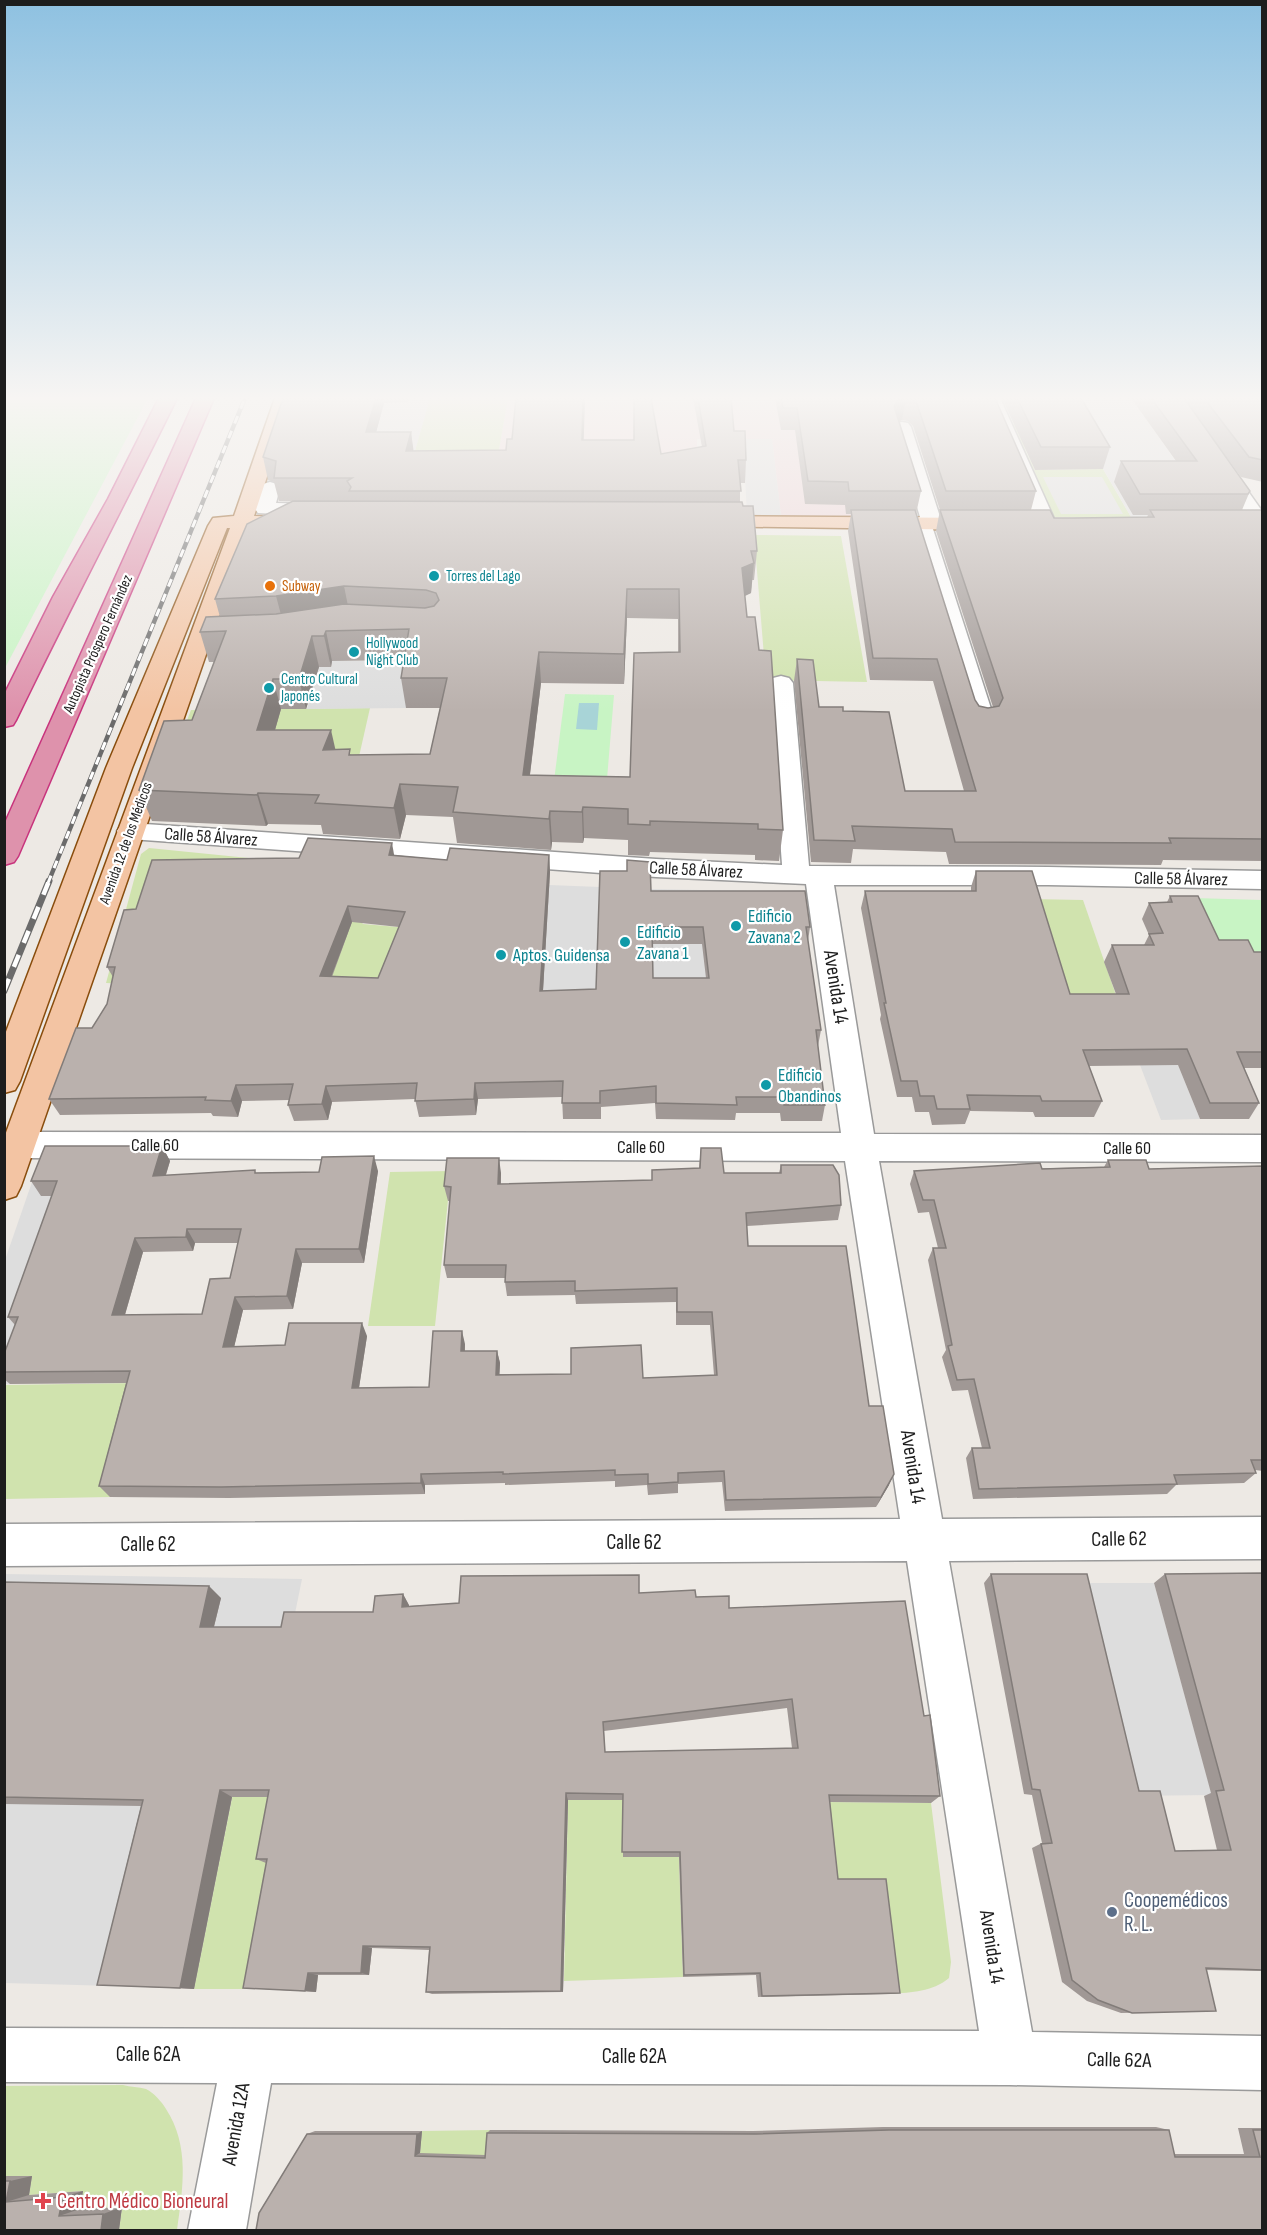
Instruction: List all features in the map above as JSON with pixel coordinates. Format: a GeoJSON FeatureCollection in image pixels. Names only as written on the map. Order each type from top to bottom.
{"type":"FeatureCollection","features":[{"type":"Feature","properties":{"kind":"highway"},"geometry":{"type":"LineString","coordinates":[[4,720],[64,597],[117,502]]}},
{"type":"Feature","properties":{"kind":"highway","name":"Autopista Próspero Fernández"},"geometry":{"type":"LineString","coordinates":[[4,856],[158,502]]}},
{"type":"Feature","properties":{"kind":"main road","name":"Avenida 12 de los Médicos"},"geometry":{"type":"LineString","coordinates":[[4,1081],[119,768],[227,502]]}},
{"type":"Feature","properties":{"kind":"main road","name":"Avenida 12 de los Médicos"},"geometry":{"type":"LineString","coordinates":[[4,1186],[130,831],[209,639],[248,502]]}},
{"type":"Feature","properties":{"kind":"main road"},"geometry":{"type":"LineString","coordinates":[[220,522],[336,515]]}},
{"type":"Feature","properties":{"kind":"main road"},"geometry":{"type":"LineString","coordinates":[[691,522],[1002,524]]}},
{"type":"Feature","properties":{"kind":"main road"},"geometry":{"type":"LineString","coordinates":[[1024,523],[1054,523]]}},
{"type":"Feature","properties":{"kind":"main road"},"geometry":{"type":"LineString","coordinates":[[1238,523],[1262,523]]}},
{"type":"Feature","properties":{"kind":"street"},"geometry":{"type":"LineString","coordinates":[[267,502],[266,509],[336,515]]}},
{"type":"Feature","properties":{"kind":"street"},"geometry":{"type":"LineString","coordinates":[[921,502],[983,721]]}},
{"type":"Feature","properties":{"kind":"street"},"geometry":{"type":"LineString","coordinates":[[1044,502],[1054,523]]}},
{"type":"Feature","properties":{"kind":"street"},"geometry":{"type":"LineString","coordinates":[[1247,502],[1262,523]]}},
{"type":"Feature","properties":{"kind":"street","name":"Avenida 14"},"geometry":{"type":"LineString","coordinates":[[781,683],[807,875],[860,1148],[1010,2058]]}},
{"type":"Feature","properties":{"kind":"street","name":"Calle 58 Álvarez"},"geometry":{"type":"LineString","coordinates":[[130,831],[656,868],[807,875],[1263,880]]}},
{"type":"Feature","properties":{"kind":"street","name":"Calle 60"},"geometry":{"type":"LineString","coordinates":[[19,1145],[1263,1148]]}},
{"type":"Feature","properties":{"kind":"street","name":"Calle 62"},"geometry":{"type":"LineString","coordinates":[[4,1545],[1263,1538]]}},
{"type":"Feature","properties":{"kind":"street","name":"Avenida 12A"},"geometry":{"type":"LineString","coordinates":[[218,2230],[249,2054]]}},
{"type":"Feature","properties":{"kind":"street","name":"Calle 62A"},"geometry":{"type":"LineString","coordinates":[[4,2055],[1010,2058],[1263,2063]]}},
{"type":"Feature","properties":{"kind":"shaded area"},"geometry":{"type":"Polygon","coordinates":[[[746,502],[779,502],[781,516],[747,515],[746,502]]]}},
{"type":"Feature","properties":{"kind":"shaded area"},"geometry":{"type":"Polygon","coordinates":[[[779,502],[889,502],[893,517],[781,516],[779,502]]]}},
{"type":"Feature","properties":{"kind":"shaded area"},"geometry":{"type":"Polygon","coordinates":[[[1055,502],[1116,502],[1123,514],[1061,514],[1055,502]]]}},
{"type":"Feature","properties":{"kind":"shaded area"},"geometry":{"type":"Polygon","coordinates":[[[1122,502],[1205,502],[1215,517],[1131,517],[1122,502]]]}},
{"type":"Feature","properties":{"kind":"shaded area"},"geometry":{"type":"Polygon","coordinates":[[[413,660],[406,708],[307,709],[319,667],[331,667],[332,661],[413,660]]]}},
{"type":"Feature","properties":{"kind":"shaded area"},"geometry":{"type":"Polygon","coordinates":[[[549,885],[600,887],[597,996],[542,996],[549,885]]]}},
{"type":"Feature","properties":{"kind":"shaded area"},"geometry":{"type":"Polygon","coordinates":[[[650,889],[795,892],[669,944],[704,944],[707,984],[652,995],[650,889]]]}},
{"type":"Feature","properties":{"kind":"shaded area"},"geometry":{"type":"Polygon","coordinates":[[[1161,1023],[1200,1119],[1161,1120],[1140,1065],[1166,1065],[1161,1023]]]}},
{"type":"Feature","properties":{"kind":"shaded area"},"geometry":{"type":"Polygon","coordinates":[[[40,1159],[66,1196],[29,1330],[10,1384],[5,1384],[5,1260],[40,1159]]]}},
{"type":"Feature","properties":{"kind":"shaded area"},"geometry":{"type":"Polygon","coordinates":[[[5,1574],[302,1579],[290,1638],[211,1638],[220,1598],[5,1593],[5,1574]]]}},
{"type":"Feature","properties":{"kind":"shaded area"},"geometry":{"type":"Polygon","coordinates":[[[1078,1583],[1154,1583],[1212,1795],[1128,1796],[1078,1583]]]}},
{"type":"Feature","properties":{"kind":"shaded area"},"geometry":{"type":"Polygon","coordinates":[[[231,1755],[113,1986],[5,1983],[5,1804],[231,1755]]]}},
{"type":"Feature","properties":{"kind":"green space"},"geometry":{"type":"Polygon","coordinates":[[[4,502],[93,502],[5,668],[4,502]]]}},
{"type":"Feature","properties":{"kind":"green space"},"geometry":{"type":"Polygon","coordinates":[[[1042,502],[1122,502],[1131,517],[1049,517],[1042,502]]]}},
{"type":"Feature","properties":{"kind":"green space"},"geometry":{"type":"Polygon","coordinates":[[[754,535],[841,536],[867,682],[766,680],[754,535]]]}},
{"type":"Feature","properties":{"kind":"green space"},"geometry":{"type":"Polygon","coordinates":[[[565,694],[614,695],[606,791],[553,789],[565,694]]]}},
{"type":"Feature","properties":{"kind":"green space"},"geometry":{"type":"Polygon","coordinates":[[[370,708],[358,761],[175,752],[191,710],[370,708]]]}},
{"type":"Feature","properties":{"kind":"green space"},"geometry":{"type":"Polygon","coordinates":[[[149,848],[309,864],[363,924],[409,928],[441,997],[106,983],[141,854],[149,848]]]}},
{"type":"Feature","properties":{"kind":"green space"},"geometry":{"type":"Polygon","coordinates":[[[1194,898],[1262,900],[1262,969],[1217,957],[1194,898]]]}},
{"type":"Feature","properties":{"kind":"green space"},"geometry":{"type":"Polygon","coordinates":[[[1030,899],[1083,900],[1118,1001],[1060,1001],[1030,899]]]}},
{"type":"Feature","properties":{"kind":"green space"},"geometry":{"type":"Polygon","coordinates":[[[451,1171],[435,1326],[368,1326],[390,1172],[451,1171]]]}},
{"type":"Feature","properties":{"kind":"green space"},"geometry":{"type":"Polygon","coordinates":[[[139,1383],[110,1497],[5,1499],[4,1385],[139,1383]]]}},
{"type":"Feature","properties":{"kind":"green space"},"geometry":{"type":"Polygon","coordinates":[[[234,1788],[280,1797],[255,1989],[194,1989],[234,1788]]]}},
{"type":"Feature","properties":{"kind":"green space"},"geometry":{"type":"Polygon","coordinates":[[[568,1800],[623,1800],[623,1857],[679,1857],[683,1977],[564,1981],[568,1800]]]}},
{"type":"Feature","properties":{"kind":"green space"},"geometry":{"type":"Polygon","coordinates":[[[823,1802],[931,1803],[951,1962],[949,1978],[942,1983],[921,1991],[891,1994],[832,1883],[823,1802]]]}},
{"type":"Feature","properties":{"kind":"green space"},"geometry":{"type":"Polygon","coordinates":[[[123,2085],[152,2092],[174,2123],[182,2152],[183,2168],[177,2230],[119,2230],[122,2207],[80,2209],[83,2191],[29,2195],[32,2176],[5,2176],[4,2086],[123,2085]]]}},
{"type":"Feature","properties":{"kind":"green space"},"geometry":{"type":"Polygon","coordinates":[[[490,2130],[489,2155],[413,2230],[422,2131],[490,2130]]]}},
{"type":"Feature","properties":{"kind":"water"},"geometry":{"type":"Polygon","coordinates":[[[579,703],[599,703],[597,730],[576,729],[579,703]]]}},
{"type":"Feature","properties":{"kind":"building"},"geometry":{"type":"Polygon","coordinates":[[[290,502],[742,502],[743,506],[753,506],[757,551],[751,551],[754,563],[742,568],[747,617],[755,617],[759,650],[771,651],[783,830],[758,829],[758,824],[650,821],[650,825],[628,824],[628,809],[583,807],[582,812],[550,811],[549,819],[453,812],[458,787],[400,784],[394,808],[315,803],[319,795],[139,790],[164,721],[192,720],[226,631],[200,632],[206,617],[276,614],[344,604],[425,608],[434,606],[439,600],[436,593],[426,590],[344,586],[276,596],[215,599],[247,524],[290,502]],[[627,589],[624,654],[539,652],[523,775],[630,777],[634,653],[680,652],[679,589],[627,589]],[[409,629],[326,631],[324,636],[312,636],[299,679],[273,679],[257,730],[331,730],[323,750],[350,749],[349,755],[430,754],[447,678],[401,678],[409,629]]]}},
{"type":"Feature","properties":{"kind":"building"},"geometry":{"type":"Polygon","coordinates":[[[851,510],[915,510],[975,700],[979,706],[988,708],[999,706],[1003,698],[940,510],[1050,510],[1054,518],[1074,518],[1154,517],[1150,510],[1261,510],[1263,513],[1263,839],[1169,838],[1171,843],[955,842],[952,829],[852,826],[855,841],[814,840],[797,659],[813,660],[819,707],[843,707],[843,711],[889,712],[905,791],[976,791],[937,659],[873,658],[851,510]]]}},
{"type":"Feature","properties":{"kind":"building"},"geometry":{"type":"Polygon","coordinates":[[[308,838],[392,843],[389,855],[447,860],[450,848],[549,855],[540,991],[596,989],[600,871],[627,871],[627,860],[650,862],[651,891],[805,891],[810,927],[806,927],[821,1030],[816,1030],[825,1105],[784,1105],[783,1097],[736,1097],[737,1105],[656,1103],[656,1086],[600,1091],[600,1103],[562,1103],[563,1081],[475,1083],[474,1099],[415,1101],[417,1083],[326,1086],[322,1104],[288,1105],[293,1084],[236,1085],[231,1101],[205,1100],[206,1097],[49,1099],[76,1028],[92,1028],[107,1004],[115,967],[107,967],[124,910],[136,909],[152,860],[299,858],[308,838]],[[348,906],[320,976],[378,978],[405,912],[348,906]],[[652,927],[653,978],[709,978],[703,927],[652,927]]]}},
{"type":"Feature","properties":{"kind":"building"},"geometry":{"type":"Polygon","coordinates":[[[976,871],[1032,871],[1070,994],[1129,994],[1112,945],[1154,945],[1149,934],[1163,933],[1149,903],[1172,902],[1170,896],[1198,896],[1219,940],[1248,940],[1254,952],[1263,952],[1263,1052],[1237,1052],[1259,1103],[1210,1103],[1187,1049],[1083,1050],[1102,1101],[1042,1101],[1040,1096],[967,1095],[970,1109],[937,1109],[934,1096],[920,1096],[917,1081],[901,1081],[884,1003],[886,1003],[865,891],[976,891],[976,871]]]}},
{"type":"Feature","properties":{"kind":"building"},"geometry":{"type":"Polygon","coordinates":[[[45,1146],[162,1146],[153,1176],[255,1170],[255,1173],[319,1172],[322,1157],[374,1156],[359,1249],[296,1249],[287,1296],[235,1297],[223,1347],[285,1345],[289,1323],[362,1323],[352,1388],[429,1387],[433,1331],[462,1331],[461,1351],[497,1351],[496,1375],[571,1374],[571,1348],[641,1345],[643,1378],[717,1375],[712,1312],[677,1312],[677,1288],[575,1291],[575,1281],[505,1282],[506,1265],[444,1265],[451,1187],[444,1186],[447,1158],[499,1158],[498,1184],[652,1180],[652,1170],[700,1168],[701,1148],[721,1148],[724,1173],[781,1173],[781,1165],[833,1165],[839,1175],[841,1205],[746,1213],[748,1246],[846,1246],[869,1406],[883,1406],[894,1474],[881,1497],[726,1500],[724,1471],[678,1473],[678,1482],[648,1484],[648,1474],[615,1475],[615,1470],[421,1474],[421,1483],[221,1487],[99,1486],[130,1371],[4,1372],[4,1354],[18,1317],[8,1317],[57,1181],[31,1181],[45,1146]],[[187,1229],[186,1237],[135,1238],[112,1315],[202,1314],[210,1279],[230,1278],[241,1229],[187,1229]]]}},
{"type":"Feature","properties":{"kind":"building"},"geometry":{"type":"Polygon","coordinates":[[[1108,1160],[1146,1160],[1149,1169],[1263,1166],[1263,1460],[1251,1460],[1256,1473],[1174,1475],[1177,1484],[979,1489],[972,1448],[990,1448],[974,1379],[957,1380],[948,1346],[952,1345],[933,1248],[946,1248],[934,1200],[923,1200],[914,1171],[1040,1163],[1042,1169],[1110,1167],[1108,1160]]]}},
{"type":"Feature","properties":{"kind":"building"},"geometry":{"type":"Polygon","coordinates":[[[1263,1573],[1263,1970],[1206,1968],[1216,2011],[1132,2013],[1098,2000],[1072,1980],[1041,1844],[1052,1843],[1040,1790],[1032,1789],[991,1574],[1087,1574],[1139,1791],[1160,1791],[1175,1851],[1231,1850],[1216,1791],[1224,1790],[1165,1574],[1263,1573]]]}},
{"type":"Feature","properties":{"kind":"building"},"geometry":{"type":"Polygon","coordinates":[[[639,1575],[639,1593],[695,1590],[696,1597],[729,1596],[729,1608],[905,1601],[924,1716],[930,1715],[940,1796],[829,1795],[838,1879],[886,1879],[900,1993],[762,1996],[760,1973],[684,1975],[680,1852],[622,1852],[623,1794],[566,1793],[561,1991],[426,1992],[430,1947],[363,1946],[361,1973],[308,1973],[305,1991],[243,1988],[267,1859],[256,1859],[269,1790],[220,1790],[180,1988],[97,1985],[143,1800],[4,1797],[4,1582],[209,1586],[200,1627],[281,1627],[284,1612],[373,1612],[375,1596],[403,1594],[402,1607],[459,1603],[461,1576],[639,1575]],[[792,1699],[603,1722],[605,1752],[798,1748],[792,1699]]]}},
{"type":"Feature","properties":{"kind":"building"},"geometry":{"type":"Polygon","coordinates":[[[889,2130],[1169,2130],[1175,2157],[1260,2157],[1253,2130],[1263,2130],[1263,2230],[256,2230],[259,2213],[307,2134],[417,2134],[415,2156],[485,2158],[487,2133],[756,2134],[889,2130]]]}},
{"type":"Feature","properties":{"kind":"building"},"geometry":{"type":"Polygon","coordinates":[[[4,2181],[10,2181],[6,2202],[63,2197],[59,2216],[103,2214],[101,2230],[4,2230],[4,2181]]]}},
{"type":"Feature","properties":{"kind":"railway"},"geometry":{"type":"LineString","coordinates":[[48,883],[203,502]]}},
{"type":"Feature","properties":{"kind":"railway"},"geometry":{"type":"LineString","coordinates":[[4,991],[49,881]]}},
{"type":"Feature","properties":{"kind":"place","name":"Torres del Lago"},"geometry":{"type":"Point","coordinates":[434,576]}},
{"type":"Feature","properties":{"kind":"place","name":"Subway"},"geometry":{"type":"Point","coordinates":[270,586]}},
{"type":"Feature","properties":{"kind":"place","name":"Hollywood Night Club"},"geometry":{"type":"Point","coordinates":[354,652]}},
{"type":"Feature","properties":{"kind":"place","name":"Centro Cultural Japonés"},"geometry":{"type":"Point","coordinates":[269,688]}},
{"type":"Feature","properties":{"kind":"place","name":"Edificio Zavana 2"},"geometry":{"type":"Point","coordinates":[736,926]}},
{"type":"Feature","properties":{"kind":"place","name":"Edificio Zavana 1"},"geometry":{"type":"Point","coordinates":[625,942]}},
{"type":"Feature","properties":{"kind":"place","name":"Aptos. Guidensa"},"geometry":{"type":"Point","coordinates":[501,955]}},
{"type":"Feature","properties":{"kind":"place","name":"Edificio Obandinos"},"geometry":{"type":"Point","coordinates":[766,1085]}},
{"type":"Feature","properties":{"kind":"place","name":"Coopemédicos R. L."},"geometry":{"type":"Point","coordinates":[1112,1912]}},
{"type":"Feature","properties":{"kind":"place","name":"Centro Médico Bioneural"},"geometry":{"type":"Point","coordinates":[43,2201]}}]}
